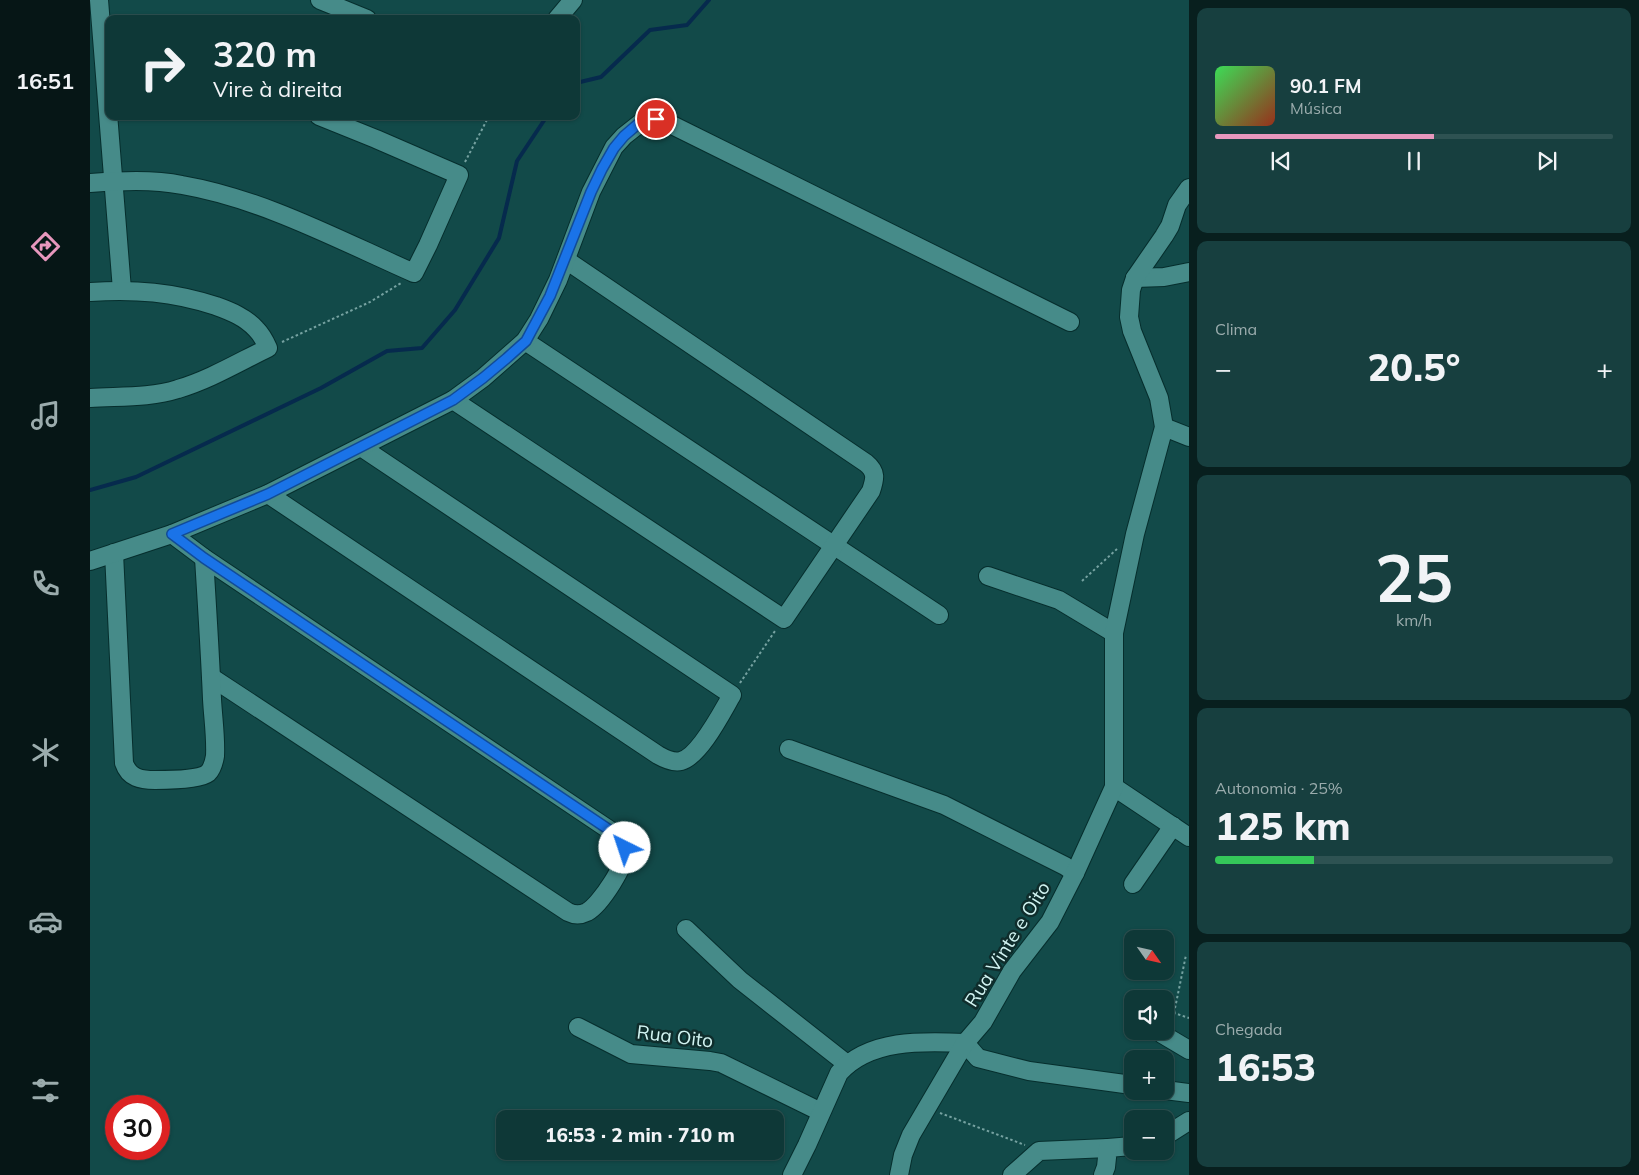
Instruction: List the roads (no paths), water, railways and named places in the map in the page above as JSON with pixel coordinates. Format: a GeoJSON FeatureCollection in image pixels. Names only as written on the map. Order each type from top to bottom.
{"type":"FeatureCollection","features":[{"type":"Feature","properties":{"kind":"street"},"geometry":{"type":"LineString","coordinates":[[99,0],[101,76],[105,108]]}},
{"type":"Feature","properties":{"kind":"street"},"geometry":{"type":"LineString","coordinates":[[320,0],[357,15]]}},
{"type":"Feature","properties":{"kind":"street"},"geometry":{"type":"LineString","coordinates":[[560,15],[572,0]]}},
{"type":"Feature","properties":{"kind":"street"},"geometry":{"type":"LineString","coordinates":[[90,561],[172,534],[268,494],[453,400],[483,378],[526,341],[550,296],[566,260],[591,192],[602,169],[614,148],[624,136],[638,124],[648,120],[656,119],[672,125],[1070,322]]}},
{"type":"Feature","properties":{"kind":"street"},"geometry":{"type":"LineString","coordinates":[[106,120],[114,181],[122,290]]}},
{"type":"Feature","properties":{"kind":"street"},"geometry":{"type":"LineString","coordinates":[[90,183],[114,181],[180,184],[222,194],[297,221],[414,273],[459,175],[329,120]]}},
{"type":"Feature","properties":{"kind":"street"},"geometry":{"type":"LineString","coordinates":[[1189,188],[1177,205],[1170,226],[1135,278],[1131,290],[1129,317],[1132,331],[1159,398],[1164,426],[1189,437]]}},
{"type":"Feature","properties":{"kind":"street"},"geometry":{"type":"LineString","coordinates":[[453,400],[784,619],[871,491],[875,479],[872,468],[566,260]]}},
{"type":"Feature","properties":{"kind":"street"},"geometry":{"type":"LineString","coordinates":[[1135,278],[1164,277],[1189,272]]}},
{"type":"Feature","properties":{"kind":"street"},"geometry":{"type":"LineString","coordinates":[[90,292],[122,290],[167,294],[224,309],[245,320],[255,328],[268,348],[176,390],[90,398]]}},
{"type":"Feature","properties":{"kind":"street"},"geometry":{"type":"LineString","coordinates":[[526,341],[939,616]]}},
{"type":"Feature","properties":{"kind":"street","name":"Rua Vinte e Oito"},"geometry":{"type":"LineString","coordinates":[[899,1175],[908,1141],[965,1043],[983,1022],[1012,971],[1050,922],[1075,873],[1114,787],[1114,632],[1134,534],[1164,426]]}},
{"type":"Feature","properties":{"kind":"street"},"geometry":{"type":"LineString","coordinates":[[268,494],[630,737],[665,758],[680,761],[692,755],[698,749],[732,696],[360,447]]}},
{"type":"Feature","properties":{"kind":"street"},"geometry":{"type":"LineString","coordinates":[[172,534],[204,558],[611,831],[622,840],[625,848],[625,859],[622,866],[592,909],[580,914],[568,912],[211,677]]}},
{"type":"Feature","properties":{"kind":"street"},"geometry":{"type":"LineString","coordinates":[[114,553],[124,760],[125,767],[131,774],[140,779],[162,780],[197,777],[209,772],[214,763],[204,558]]}},
{"type":"Feature","properties":{"kind":"street"},"geometry":{"type":"LineString","coordinates":[[988,576],[1059,600],[1114,632]]}},
{"type":"Feature","properties":{"kind":"street"},"geometry":{"type":"LineString","coordinates":[[789,749],[944,806],[1065,866],[1075,873]]}},
{"type":"Feature","properties":{"kind":"street"},"geometry":{"type":"LineString","coordinates":[[1114,787],[1189,837]]}},
{"type":"Feature","properties":{"kind":"street"},"geometry":{"type":"LineString","coordinates":[[1133,884],[1173,826]]}},
{"type":"Feature","properties":{"kind":"street"},"geometry":{"type":"LineString","coordinates":[[686,929],[740,980],[847,1064]]}},
{"type":"Feature","properties":{"kind":"street","name":"Rua Oito"},"geometry":{"type":"LineString","coordinates":[[578,1027],[631,1054],[710,1060],[821,1112]]}},
{"type":"Feature","properties":{"kind":"street"},"geometry":{"type":"LineString","coordinates":[[1174,1037],[1189,1050]]}},
{"type":"Feature","properties":{"kind":"street"},"geometry":{"type":"LineString","coordinates":[[792,1175],[839,1074],[847,1064],[865,1053],[879,1048],[938,1041],[965,1043],[978,1058],[986,1061],[1029,1071],[1124,1085]]}},
{"type":"Feature","properties":{"kind":"street"},"geometry":{"type":"LineString","coordinates":[[1174,1091],[1189,1093]]}},
{"type":"Feature","properties":{"kind":"street"},"geometry":{"type":"LineString","coordinates":[[1174,1130],[1189,1120]]}},
{"type":"Feature","properties":{"kind":"street"},"geometry":{"type":"LineString","coordinates":[[1012,1175],[1039,1151],[1124,1147]]}},
{"type":"Feature","properties":{"kind":"street"},"geometry":{"type":"LineString","coordinates":[[1103,1175],[1108,1148]]}},
{"type":"Feature","properties":{"kind":"waterway"},"geometry":{"type":"LineString","coordinates":[[580,82],[601,77],[650,30],[687,25],[709,0]]}},
{"type":"Feature","properties":{"kind":"waterway"},"geometry":{"type":"LineString","coordinates":[[90,490],[136,477],[321,388],[387,351],[422,348],[455,310],[499,238],[517,161],[544,120]]}}]}
